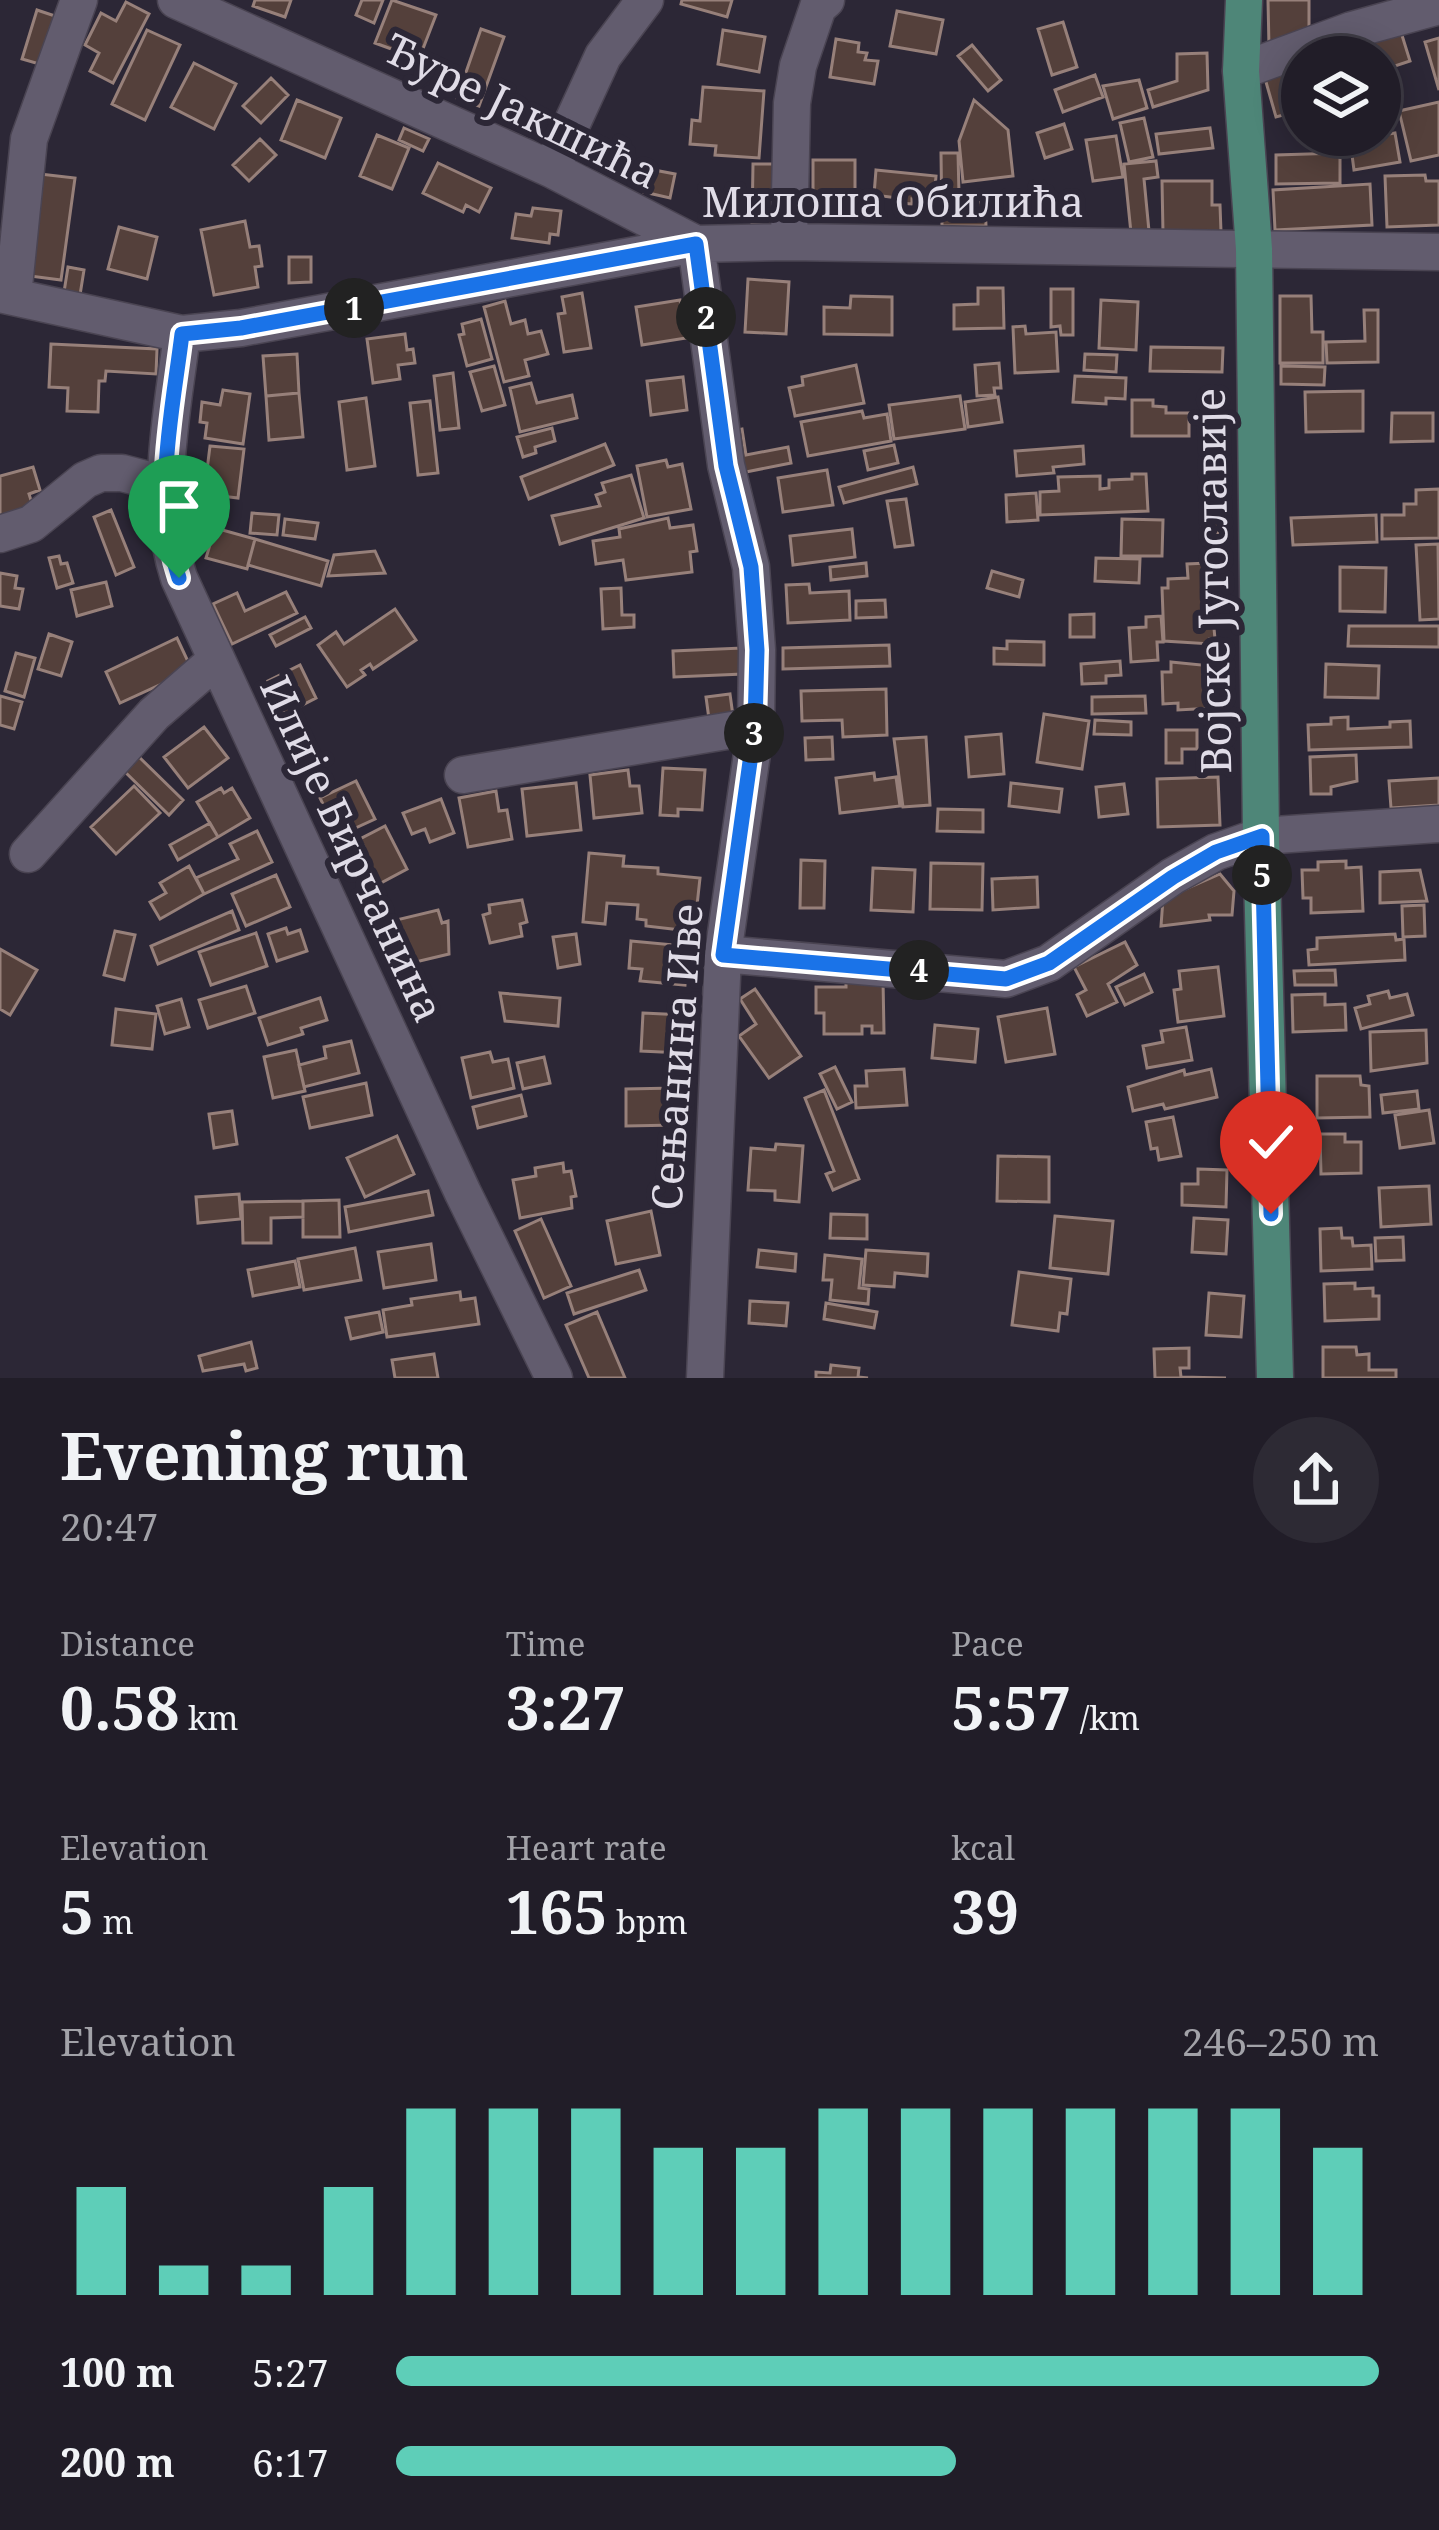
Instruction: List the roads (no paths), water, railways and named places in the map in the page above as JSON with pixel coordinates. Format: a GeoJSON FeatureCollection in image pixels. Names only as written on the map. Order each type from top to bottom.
{"type":"FeatureCollection","features":[{"type":"Feature","properties":{"kind":"main road","name":"Војске Југославије"},"geometry":{"type":"LineString","coordinates":[[1244,0],[1241,70],[1254,249],[1275,1378]]}},
{"type":"Feature","properties":{"kind":"street"},"geometry":{"type":"LineString","coordinates":[[7,295],[29,139],[79,0]]}},
{"type":"Feature","properties":{"kind":"street","name":"Ђуре Јакшића"},"geometry":{"type":"LineString","coordinates":[[176,0],[551,169],[696,244]]}},
{"type":"Feature","properties":{"kind":"street"},"geometry":{"type":"LineString","coordinates":[[551,169],[604,56],[645,0]]}},
{"type":"Feature","properties":{"kind":"street"},"geometry":{"type":"LineString","coordinates":[[789,242],[791,103],[818,7],[826,0]]}},
{"type":"Feature","properties":{"kind":"street"},"geometry":{"type":"LineString","coordinates":[[1241,70],[1352,30],[1439,6]]}},
{"type":"Feature","properties":{"kind":"street"},"geometry":{"type":"LineString","coordinates":[[634,257],[643,244],[639,216]]}},
{"type":"Feature","properties":{"kind":"street","name":"Милоша Обилића"},"geometry":{"type":"LineString","coordinates":[[7,295],[182,334],[241,328],[696,244],[1439,253]]}},
{"type":"Feature","properties":{"kind":"street","name":"Сењанина Иве"},"geometry":{"type":"LineString","coordinates":[[696,244],[726,466],[751,567],[757,650],[755,726],[723,955],[705,1378]]}},
{"type":"Feature","properties":{"kind":"street","name":"Илије Бирчанина"},"geometry":{"type":"LineString","coordinates":[[182,334],[164,484],[170,550],[215,661],[554,1378]]}},
{"type":"Feature","properties":{"kind":"street"},"geometry":{"type":"LineString","coordinates":[[0,534],[31,524],[85,479],[101,473],[122,473],[164,484]]}},
{"type":"Feature","properties":{"kind":"street"},"geometry":{"type":"LineString","coordinates":[[28,854],[154,714],[215,661]]}},
{"type":"Feature","properties":{"kind":"street"},"geometry":{"type":"LineString","coordinates":[[463,776],[755,726]]}},
{"type":"Feature","properties":{"kind":"street"},"geometry":{"type":"LineString","coordinates":[[723,955],[1006,979],[1049,963],[1216,852],[1262,836],[1439,824]]}}]}
